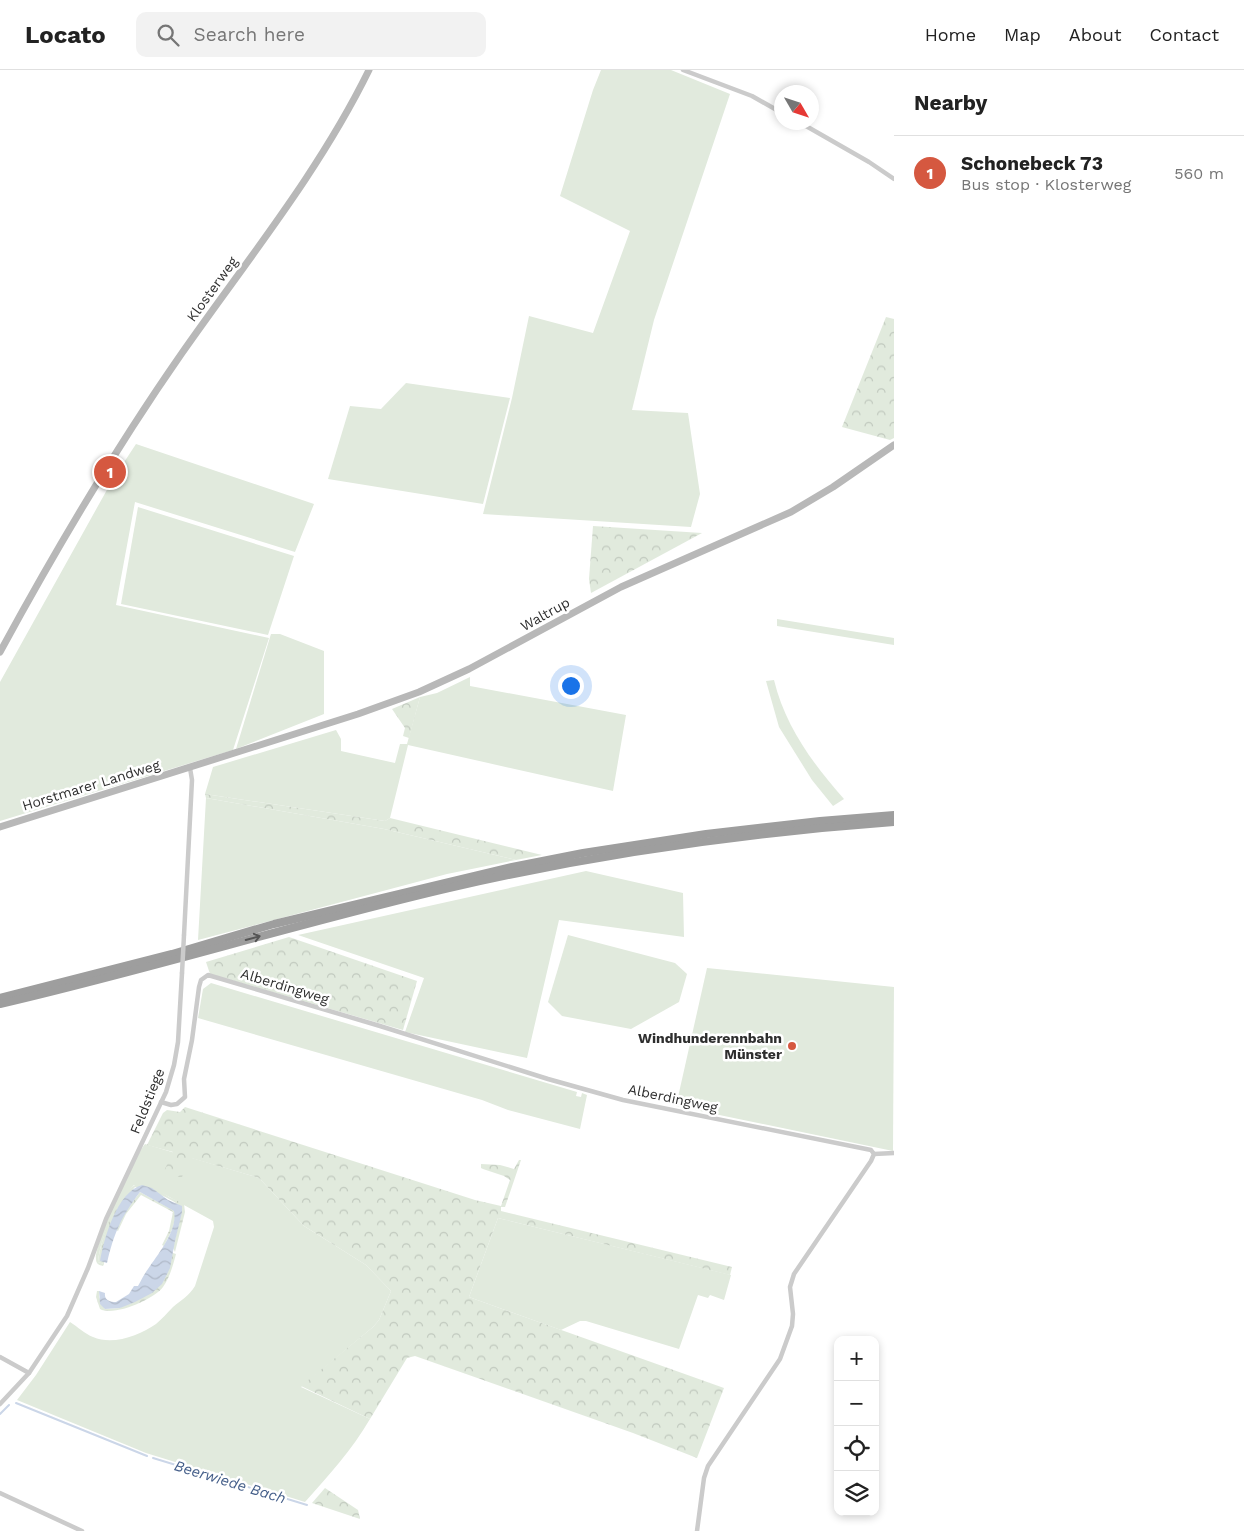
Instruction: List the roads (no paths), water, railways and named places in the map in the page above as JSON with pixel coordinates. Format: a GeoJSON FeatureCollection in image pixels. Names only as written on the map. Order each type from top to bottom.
{"type":"FeatureCollection","features":[{"type":"Feature","properties":{"kind":"highway"},"geometry":{"type":"LineString","coordinates":[[0,998],[172,954],[326,910],[521,865],[593,851],[706,834],[803,822],[894,815]]}},
{"type":"Feature","properties":{"kind":"highway"},"geometry":{"type":"LineString","coordinates":[[0,1004],[374,906],[518,873],[696,842],[806,829],[894,822]]}},
{"type":"Feature","properties":{"kind":"main road","name":"Klosterweg"},"geometry":{"type":"LineString","coordinates":[[0,652],[72,522],[158,387],[304,183],[335,133],[369,70]]}},
{"type":"Feature","properties":{"kind":"main road","name":"Waltrup"},"geometry":{"type":"LineString","coordinates":[[190,768],[368,711],[451,678],[627,584],[790,512],[834,487],[894,445]]}},
{"type":"Feature","properties":{"kind":"main road","name":"Horstmarer Landweg"},"geometry":{"type":"LineString","coordinates":[[0,827],[190,768]]}},
{"type":"Feature","properties":{"kind":"street"},"geometry":{"type":"LineString","coordinates":[[682,70],[752,96],[774,108]]}},
{"type":"Feature","properties":{"kind":"street"},"geometry":{"type":"LineString","coordinates":[[812,130],[870,162],[894,179]]}},
{"type":"Feature","properties":{"kind":"street","name":"Feldstiege"},"geometry":{"type":"LineString","coordinates":[[0,1404],[29,1372],[55,1335],[74,1303],[103,1224],[171,1077],[177,1047],[182,973],[192,780],[190,768]]}},
{"type":"Feature","properties":{"kind":"street","name":"Alberdingweg"},"geometry":{"type":"LineString","coordinates":[[161,1102],[171,1105],[178,1104],[185,1097],[184,1080],[192,1040],[199,987],[201,980],[208,976],[623,1100],[864,1148],[871,1150],[874,1154]]}},
{"type":"Feature","properties":{"kind":"street"},"geometry":{"type":"LineString","coordinates":[[697,1531],[703,1486],[708,1466],[775,1367],[789,1335],[793,1314],[790,1287],[794,1274],[874,1154],[894,1153]]}},
{"type":"Feature","properties":{"kind":"street"},"geometry":{"type":"LineString","coordinates":[[0,1356],[29,1372]]}},
{"type":"Feature","properties":{"kind":"street"},"geometry":{"type":"LineString","coordinates":[[0,1493],[82,1531]]}},
{"type":"Feature","properties":{"kind":"water"},"geometry":{"type":"Polygon","coordinates":[[[142,1185],[152,1188],[168,1200],[182,1206],[170,1268],[162,1284],[152,1293],[120,1308],[105,1309],[100,1304],[99,1291],[105,1293],[105,1297],[108,1300],[114,1302],[129,1294],[134,1286],[138,1286],[162,1249],[173,1226],[174,1211],[140,1192],[119,1226],[107,1263],[100,1261],[108,1229],[119,1206],[133,1189],[142,1185]]]}},
{"type":"Feature","properties":{"kind":"waterway","name":"Beerwiede Bach"},"geometry":{"type":"LineString","coordinates":[[16,1403],[147,1456]]}},
{"type":"Feature","properties":{"kind":"waterway","name":"Beerwiede Bach"},"geometry":{"type":"LineString","coordinates":[[0,1414],[9,1405]]}},
{"type":"Feature","properties":{"kind":"waterway","name":"Beerwiede Bach"},"geometry":{"type":"LineString","coordinates":[[153,1458],[307,1505]]}},
{"type":"Feature","properties":{"kind":"place","name":"Schonebeck 73"},"geometry":{"type":"Point","coordinates":[110,472]}},
{"type":"Feature","properties":{"kind":"place","name":"Windhunderennbahn Münster"},"geometry":{"type":"Point","coordinates":[792,1046]}}]}
